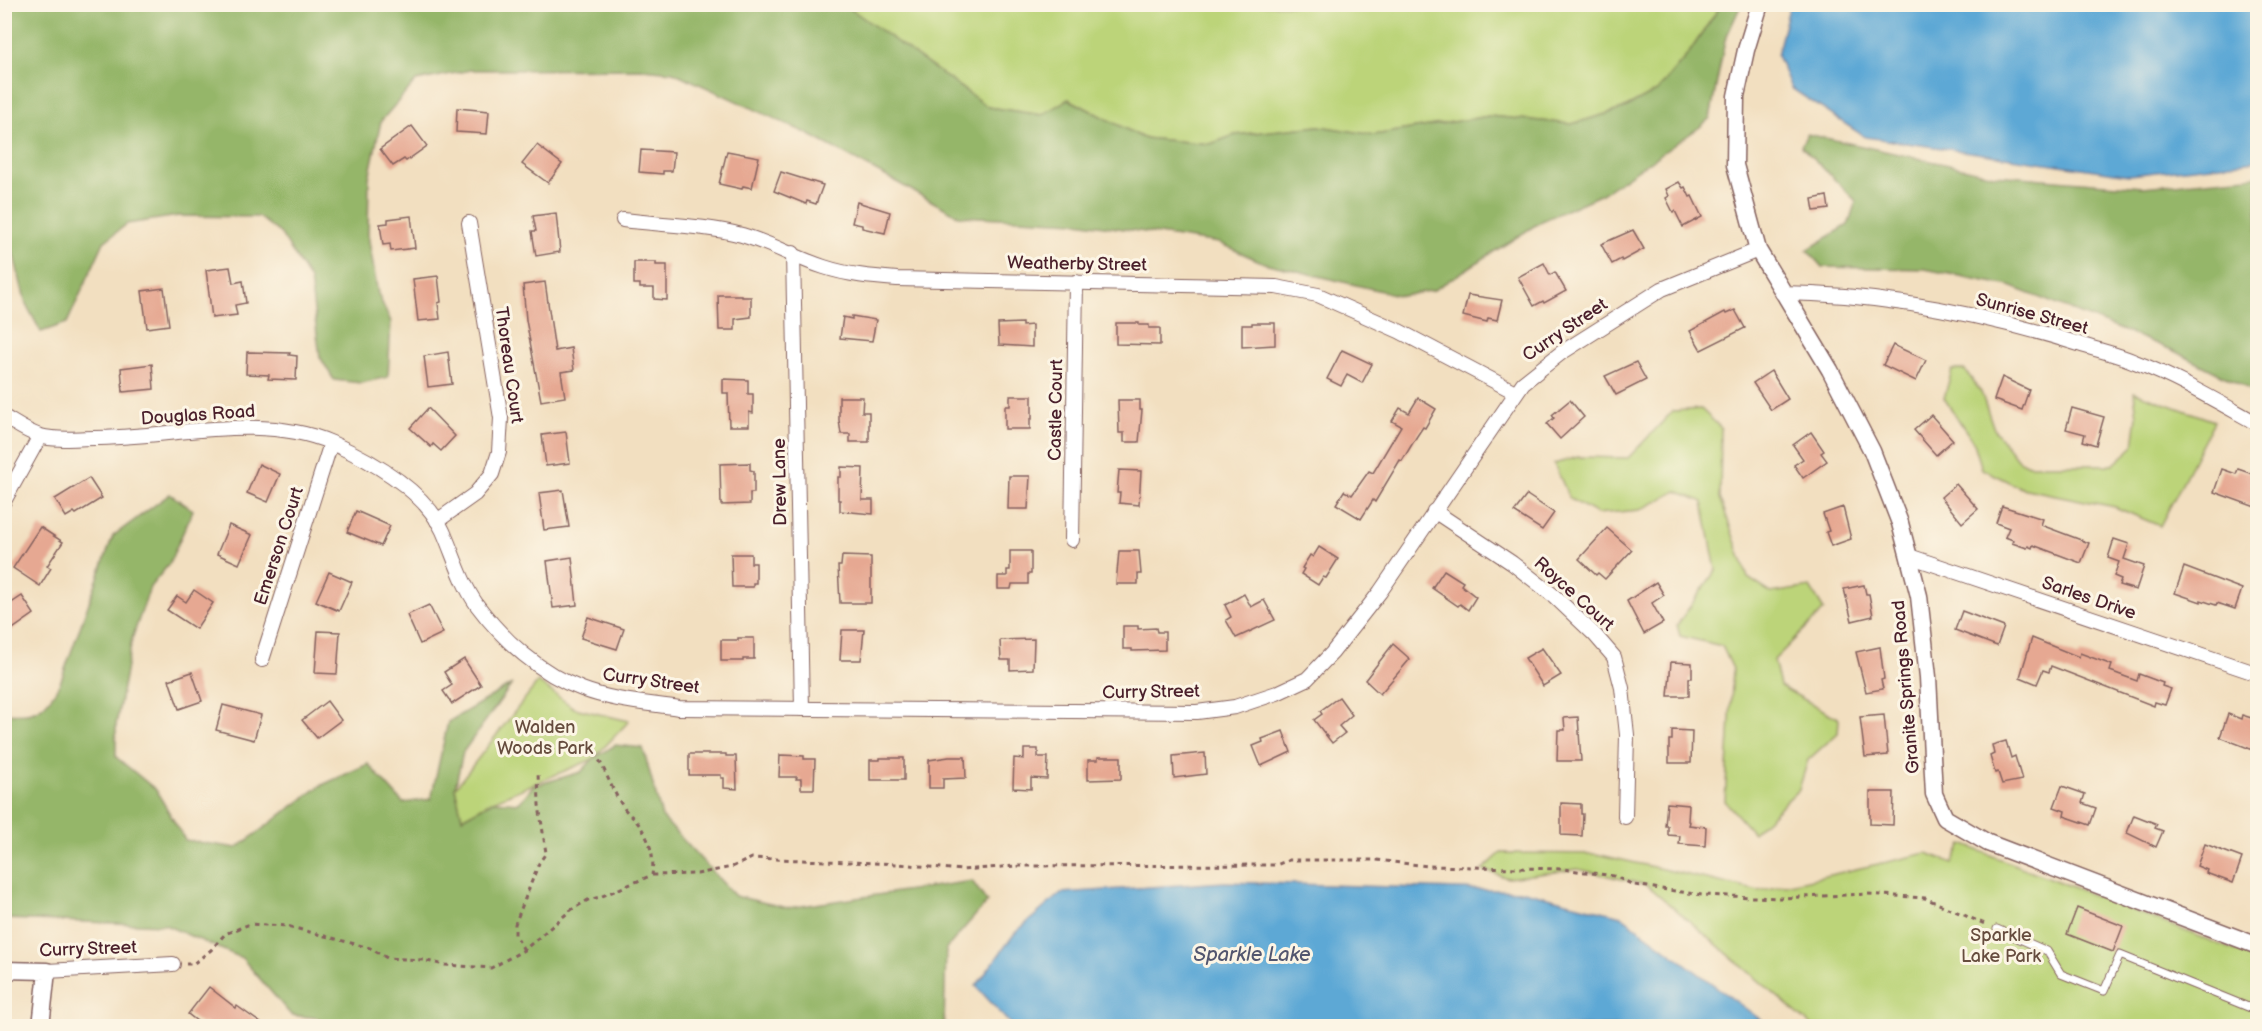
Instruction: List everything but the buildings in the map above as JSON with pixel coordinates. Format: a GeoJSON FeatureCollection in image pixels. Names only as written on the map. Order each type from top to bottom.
{"type":"FeatureCollection","features":[{"type":"Feature","properties":{"kind":"street","name":"Granite Springs Road"},"geometry":{"type":"LineString","coordinates":[[1760,5],[1746,50],[1736,96],[1735,165],[1758,250],[1830,369],[1872,451],[1900,523],[1919,596],[1928,677],[1934,794],[1945,818],[1988,843],[2258,946]]}},
{"type":"Feature","properties":{"kind":"street","name":"Weatherby Street"},"geometry":{"type":"LineString","coordinates":[[623,220],[696,226],[730,233],[793,254],[823,267],[857,275],[897,279],[1276,287],[1318,294],[1399,331],[1515,392]]}},
{"type":"Feature","properties":{"kind":"street","name":"Thoreau Court"},"geometry":{"type":"LineString","coordinates":[[437,521],[475,494],[492,474],[499,452],[501,418],[469,223]]}},
{"type":"Feature","properties":{"kind":"street","name":"Curry Street"},"geometry":{"type":"LineString","coordinates":[[437,521],[459,574],[477,604],[502,634],[525,655],[550,672],[581,689],[616,699],[680,708],[1197,712],[1245,703],[1277,693],[1307,679],[1332,653],[1380,592],[1522,383],[1561,353],[1662,290],[1758,250]]}},
{"type":"Feature","properties":{"kind":"street","name":"Drew Lane"},"geometry":{"type":"LineString","coordinates":[[793,254],[802,709]]}},
{"type":"Feature","properties":{"kind":"street","name":"Castle Court"},"geometry":{"type":"LineString","coordinates":[[1072,540],[1076,282]]}},
{"type":"Feature","properties":{"kind":"street","name":"Sunrise Street"},"geometry":{"type":"LineString","coordinates":[[1782,293],[1821,294],[1904,303],[2015,324],[2136,362],[2258,424]]}},
{"type":"Feature","properties":{"kind":"street"},"geometry":{"type":"LineString","coordinates":[[4,417],[28,432],[40,436],[4,501]]}},
{"type":"Feature","properties":{"kind":"street","name":"Douglas Road"},"geometry":{"type":"LineString","coordinates":[[40,436],[48,438],[130,438],[223,428],[270,429],[305,433],[378,466],[428,507],[437,521]]}},
{"type":"Feature","properties":{"kind":"street","name":"Emerson Court"},"geometry":{"type":"LineString","coordinates":[[262,660],[331,443]]}},
{"type":"Feature","properties":{"kind":"street","name":"Royce Court"},"geometry":{"type":"LineString","coordinates":[[1434,511],[1512,563],[1554,596],[1595,635],[1614,657],[1622,688],[1627,735],[1625,817]]}},
{"type":"Feature","properties":{"kind":"street","name":"Sarles Drive"},"geometry":{"type":"LineString","coordinates":[[1909,556],[2258,674]]}},
{"type":"Feature","properties":{"kind":"street","name":"Curry Street"},"geometry":{"type":"LineString","coordinates":[[4,970],[47,971],[173,964]]}},
{"type":"Feature","properties":{"kind":"street"},"geometry":{"type":"LineString","coordinates":[[41,1026],[47,971]]}},
{"type":"Feature","properties":{"kind":"lane"},"geometry":{"type":"LineString","coordinates":[[1997,929],[2047,951],[2061,974],[2104,991],[2120,955],[2258,1011]]}},
{"type":"Feature","properties":{"kind":"path"},"geometry":{"type":"LineString","coordinates":[[590,745],[600,759],[624,808],[638,822],[651,846],[654,865],[652,875]]}},
{"type":"Feature","properties":{"kind":"path"},"geometry":{"type":"LineString","coordinates":[[524,950],[515,935],[515,924],[539,863],[546,853],[539,805],[538,771]]}},
{"type":"Feature","properties":{"kind":"path"},"geometry":{"type":"LineString","coordinates":[[173,964],[193,964],[211,950],[225,934],[250,924],[286,926],[370,948],[387,958],[491,968],[524,950],[571,910],[588,900],[652,875],[697,874],[732,867],[752,858],[899,864],[962,870],[1015,866],[1276,865],[1289,860],[1376,860],[1428,866],[1563,869],[1614,876],[1634,885],[1702,895],[1780,898],[1868,894],[1925,898],[1997,929]]}},
{"type":"Feature","properties":{"kind":"green space"},"geometry":{"type":"Polygon","coordinates":[[[5,4],[845,5],[988,107],[1042,115],[1068,99],[1143,138],[1210,144],[1235,135],[1319,126],[1374,135],[1489,116],[1572,124],[1623,109],[1657,91],[1689,53],[1721,5],[1741,5],[1725,40],[1710,118],[1700,127],[1602,194],[1542,221],[1434,290],[1402,296],[1264,263],[1219,243],[1077,222],[959,216],[806,133],[673,72],[643,69],[471,70],[416,81],[381,121],[369,178],[368,235],[378,294],[391,322],[388,377],[361,383],[334,380],[320,357],[310,280],[281,234],[259,217],[178,216],[127,224],[104,242],[67,323],[41,332],[26,304],[13,252],[5,240],[5,4]]]}},
{"type":"Feature","properties":{"kind":"green space"},"geometry":{"type":"Polygon","coordinates":[[[845,5],[1721,5],[1689,53],[1657,91],[1623,109],[1572,124],[1489,116],[1374,135],[1319,126],[1235,135],[1211,144],[1143,138],[1069,99],[1042,115],[988,107],[845,5]]]}},
{"type":"Feature","properties":{"kind":"green space"},"geometry":{"type":"Polygon","coordinates":[[[1807,134],[1994,175],[2143,187],[2257,176],[2257,393],[2172,350],[2010,286],[1925,269],[1822,267],[1807,250],[1848,225],[1856,201],[1801,146],[1807,134]]]}},
{"type":"Feature","properties":{"kind":"green space"},"geometry":{"type":"Polygon","coordinates":[[[1952,370],[1965,370],[1981,392],[1994,429],[2017,459],[2029,465],[2113,465],[2133,447],[2137,416],[2134,392],[2214,421],[2160,526],[2115,507],[2021,488],[1982,469],[1974,443],[1944,398],[1952,370]]]}},
{"type":"Feature","properties":{"kind":"green space"},"geometry":{"type":"Polygon","coordinates":[[[1701,409],[1721,428],[1720,498],[1748,578],[1771,593],[1810,587],[1824,610],[1774,660],[1780,686],[1839,719],[1838,733],[1808,760],[1799,789],[1753,833],[1725,801],[1733,669],[1722,646],[1680,636],[1677,625],[1716,570],[1703,502],[1677,491],[1640,510],[1597,514],[1570,499],[1554,464],[1578,457],[1628,458],[1673,411],[1701,409]]]}},
{"type":"Feature","properties":{"kind":"green space"},"geometry":{"type":"Polygon","coordinates":[[[170,494],[193,510],[169,564],[150,587],[132,639],[116,725],[116,757],[156,790],[185,840],[237,848],[320,786],[368,764],[403,803],[431,799],[448,722],[512,684],[463,752],[455,788],[462,818],[493,801],[519,803],[533,786],[581,772],[593,759],[615,745],[643,748],[662,817],[735,896],[788,908],[972,881],[987,902],[946,949],[944,1026],[335,1026],[318,1018],[291,1015],[242,958],[165,925],[5,919],[5,713],[32,712],[49,700],[60,683],[113,536],[170,494]]]}},
{"type":"Feature","properties":{"kind":"green space","name":"Walden Woods Park"},"geometry":{"type":"Polygon","coordinates":[[[538,682],[574,708],[629,721],[593,759],[493,801],[462,818],[455,788],[538,682]]]}},
{"type":"Feature","properties":{"kind":"green space","name":"Sparkle Lake Park"},"geometry":{"type":"Polygon","coordinates":[[[1962,844],[2257,959],[2257,1026],[1812,1026],[1647,885],[1578,869],[1508,878],[1482,870],[1501,853],[1596,854],[1759,891],[1927,853],[1953,863],[1962,844]]]}},
{"type":"Feature","properties":{"kind":"water"},"geometry":{"type":"Polygon","coordinates":[[[1790,4],[2257,5],[2257,161],[2129,175],[1865,137],[1791,88],[1777,55],[1790,4]]]}},
{"type":"Feature","properties":{"kind":"water","name":"Sparkle Lake"},"geometry":{"type":"Polygon","coordinates":[[[1225,882],[1524,891],[1621,916],[1769,1026],[1012,1026],[976,986],[1015,933],[1061,893],[1225,882]]]}}]}
